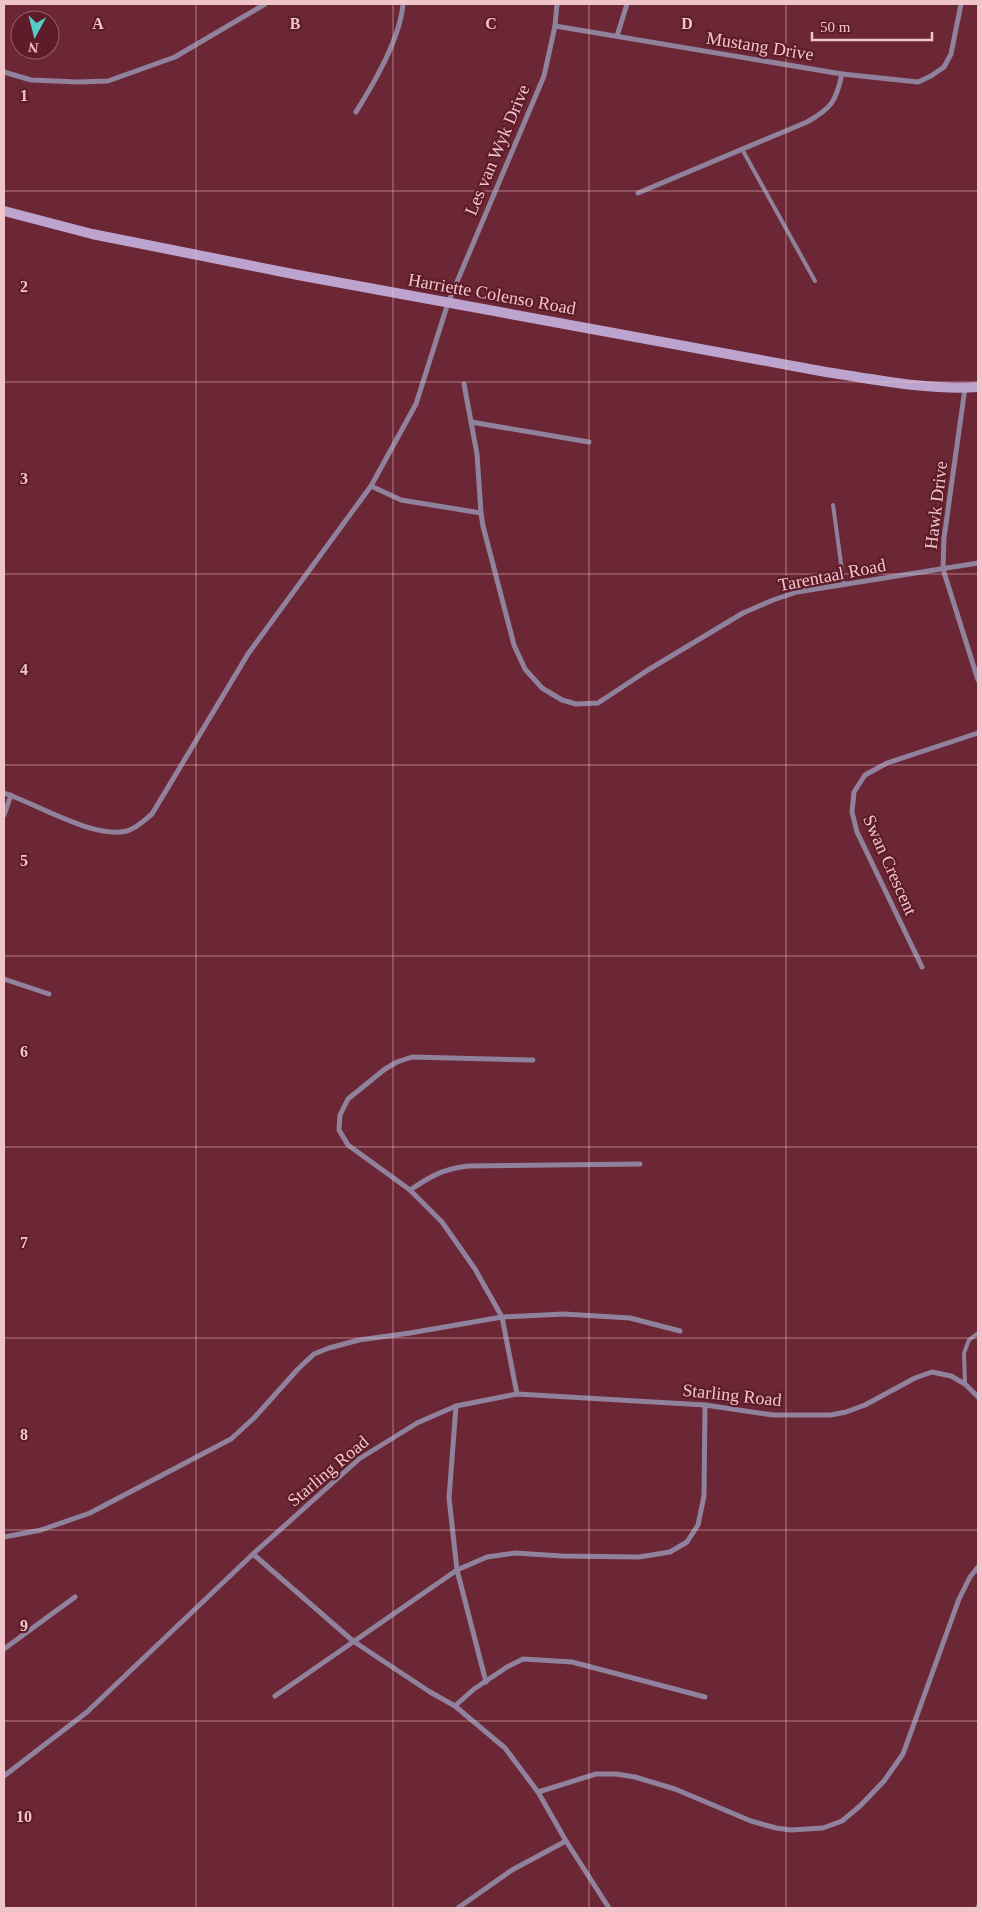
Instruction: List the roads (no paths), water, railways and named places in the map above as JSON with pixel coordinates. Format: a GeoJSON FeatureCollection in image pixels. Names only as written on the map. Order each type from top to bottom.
{"type":"FeatureCollection","features":[{"type":"Feature","properties":{"kind":"street"},"geometry":{"type":"LineString","coordinates":[[4,72],[31,80],[108,81],[176,57],[265,4]]}},
{"type":"Feature","properties":{"kind":"street"},"geometry":{"type":"LineString","coordinates":[[356,112],[374,84],[393,42],[403,4]]}},
{"type":"Feature","properties":{"kind":"street","name":"Les van Wyk Drive"},"geometry":{"type":"LineString","coordinates":[[4,792],[84,826],[110,832],[127,831],[139,825],[152,814],[248,654],[371,486],[416,404],[448,303],[544,76],[555,26],[556,4]]}},
{"type":"Feature","properties":{"kind":"street"},"geometry":{"type":"LineString","coordinates":[[617,36],[627,4]]}},
{"type":"Feature","properties":{"kind":"street","name":"Mustang Drive"},"geometry":{"type":"LineString","coordinates":[[555,26],[842,74],[918,82],[944,67],[951,54],[962,4]]}},
{"type":"Feature","properties":{"kind":"street"},"geometry":{"type":"LineString","coordinates":[[638,193],[807,122],[825,112],[838,92],[842,74]]}},
{"type":"Feature","properties":{"kind":"street","name":"Harriette Colenso Road"},"geometry":{"type":"LineString","coordinates":[[4,211],[92,234],[448,303],[826,372],[891,382],[965,388],[978,387]]}},
{"type":"Feature","properties":{"kind":"street"},"geometry":{"type":"LineString","coordinates":[[371,486],[401,500],[481,513],[477,454],[464,384]]}},
{"type":"Feature","properties":{"kind":"street","name":"Hawk Drive"},"geometry":{"type":"LineString","coordinates":[[965,388],[944,538],[943,569],[978,680]]}},
{"type":"Feature","properties":{"kind":"street"},"geometry":{"type":"LineString","coordinates":[[471,422],[589,442]]}},
{"type":"Feature","properties":{"kind":"street","name":"Tarentaal Road"},"geometry":{"type":"LineString","coordinates":[[481,513],[514,645],[525,668],[542,688],[562,700],[576,704],[598,703],[648,670],[743,613],[773,600],[797,592],[978,563]]}},
{"type":"Feature","properties":{"kind":"street","name":"Swan Crescent"},"geometry":{"type":"LineString","coordinates":[[922,967],[857,832],[852,812],[854,792],[866,776],[887,763],[978,733]]}},
{"type":"Feature","properties":{"kind":"street"},"geometry":{"type":"LineString","coordinates":[[4,815],[11,795]]}},
{"type":"Feature","properties":{"kind":"street"},"geometry":{"type":"LineString","coordinates":[[4,979],[49,994]]}},
{"type":"Feature","properties":{"kind":"street"},"geometry":{"type":"LineString","coordinates":[[517,1394],[502,1317],[475,1269],[442,1222],[410,1190],[348,1145],[342,1137],[338,1123],[348,1099],[385,1069],[397,1062],[412,1057],[533,1060]]}},
{"type":"Feature","properties":{"kind":"street"},"geometry":{"type":"LineString","coordinates":[[410,1190],[435,1174],[450,1168],[468,1166],[640,1164]]}},
{"type":"Feature","properties":{"kind":"street"},"geometry":{"type":"LineString","coordinates":[[4,1537],[41,1530],[90,1512],[231,1439],[254,1418],[298,1368],[314,1354],[359,1340],[502,1317],[564,1314],[630,1318],[680,1331]]}},
{"type":"Feature","properties":{"kind":"street","name":"Starling Road"},"geometry":{"type":"LineString","coordinates":[[4,1776],[87,1712],[253,1554],[359,1459],[417,1423],[456,1406],[517,1394],[705,1405],[773,1415],[832,1415],[865,1405],[915,1378],[932,1372],[951,1376],[965,1384],[978,1397]]}},
{"type":"Feature","properties":{"kind":"street"},"geometry":{"type":"LineString","coordinates":[[275,1696],[458,1570],[487,1557],[515,1553],[639,1557],[670,1552],[687,1542],[698,1525],[704,1496],[705,1405]]}},
{"type":"Feature","properties":{"kind":"street"},"geometry":{"type":"LineString","coordinates":[[456,1406],[449,1498],[458,1570],[486,1682]]}},
{"type":"Feature","properties":{"kind":"street"},"geometry":{"type":"LineString","coordinates":[[253,1554],[353,1641],[430,1692],[455,1706],[505,1748],[538,1792],[566,1841],[610,1908]]}},
{"type":"Feature","properties":{"kind":"street"},"geometry":{"type":"LineString","coordinates":[[538,1792],[596,1774],[616,1774],[675,1789],[751,1821],[776,1828],[791,1830],[823,1828],[842,1822],[884,1781],[903,1754],[959,1599],[970,1577],[978,1567]]}},
{"type":"Feature","properties":{"kind":"street"},"geometry":{"type":"LineString","coordinates":[[4,1649],[75,1597]]}},
{"type":"Feature","properties":{"kind":"street"},"geometry":{"type":"LineString","coordinates":[[455,1706],[507,1667],[523,1659],[537,1658],[572,1662],[705,1697]]}},
{"type":"Feature","properties":{"kind":"street"},"geometry":{"type":"LineString","coordinates":[[458,1908],[512,1870],[566,1841]]}},
{"type":"Feature","properties":{"kind":"lane"},"geometry":{"type":"LineString","coordinates":[[742,149],[815,281]]}},
{"type":"Feature","properties":{"kind":"lane"},"geometry":{"type":"LineString","coordinates":[[833,505],[844,585]]}},
{"type":"Feature","properties":{"kind":"lane"},"geometry":{"type":"LineString","coordinates":[[965,1384],[964,1353],[969,1340],[978,1333]]}}]}
